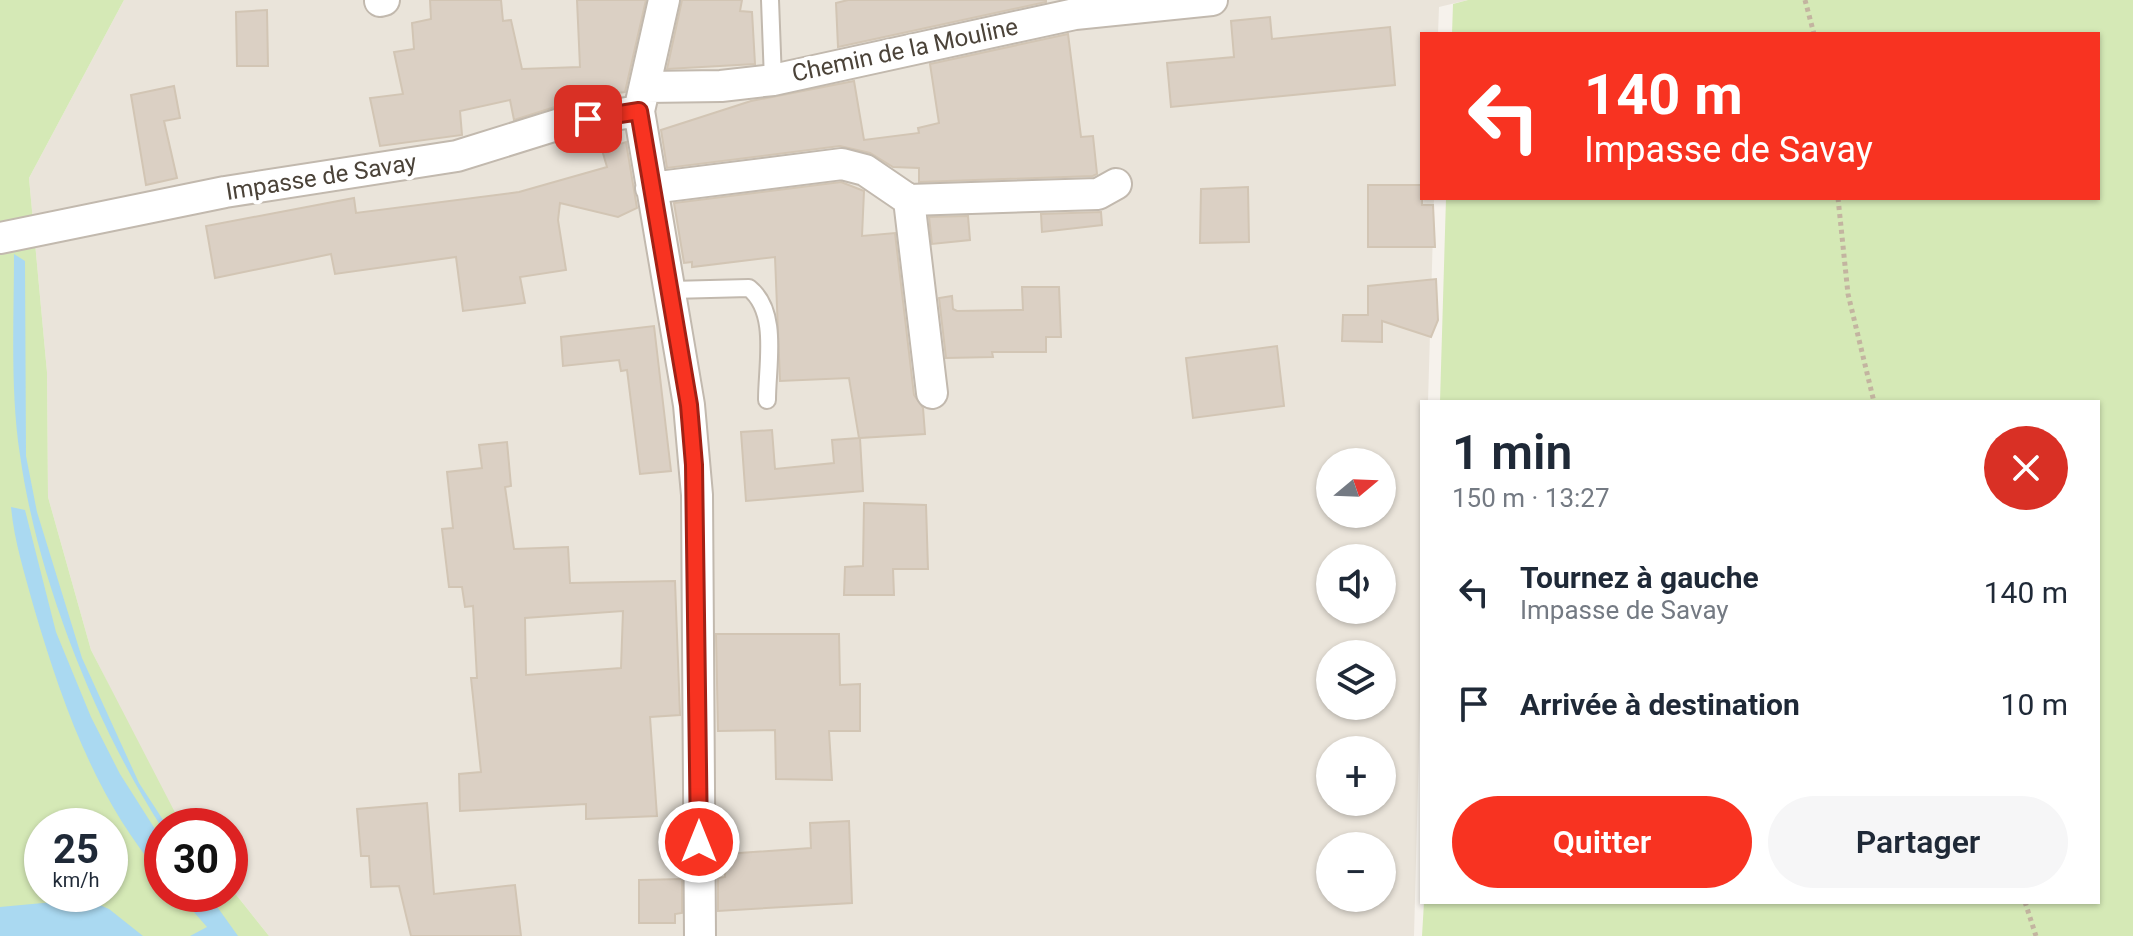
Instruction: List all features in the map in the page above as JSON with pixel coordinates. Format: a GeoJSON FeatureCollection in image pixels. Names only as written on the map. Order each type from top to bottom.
{"type":"FeatureCollection","features":[{"type":"Feature","properties":{"kind":"street"},"geometry":{"type":"LineString","coordinates":[[664,0],[642,99],[651,188],[689,405],[697,495],[700,936]]}},
{"type":"Feature","properties":{"kind":"street","name":"Chemin de la Mouline"},"geometry":{"type":"LineString","coordinates":[[642,99],[773,80],[1073,7],[1212,0]]}},
{"type":"Feature","properties":{"kind":"street","name":"Impasse de Savay"},"geometry":{"type":"LineString","coordinates":[[0,238],[225,192],[457,156],[642,99]]}},
{"type":"Feature","properties":{"kind":"street"},"geometry":{"type":"LineString","coordinates":[[651,188],[842,164],[865,170],[909,200],[1098,194],[1116,184]]}},
{"type":"Feature","properties":{"kind":"street"},"geometry":{"type":"LineString","coordinates":[[909,200],[932,393]]}},
{"type":"Feature","properties":{"kind":"lane"},"geometry":{"type":"LineString","coordinates":[[770,0],[773,80]]}},
{"type":"Feature","properties":{"kind":"lane"},"geometry":{"type":"LineString","coordinates":[[671,290],[749,288],[762,299],[767,314],[767,400]]}},
{"type":"Feature","properties":{"kind":"path"},"geometry":{"type":"LineString","coordinates":[[1805,0],[1813,32]]}},
{"type":"Feature","properties":{"kind":"path"},"geometry":{"type":"LineString","coordinates":[[1838,200],[1848,294],[1874,400]]}},
{"type":"Feature","properties":{"kind":"path"},"geometry":{"type":"LineString","coordinates":[[2026,904],[2036,936]]}},
{"type":"Feature","properties":{"kind":"shaded area"},"geometry":{"type":"Polygon","coordinates":[[[124,0],[1468,0],[1439,7],[1438,32],[1420,32],[1420,200],[1434,200],[1428,400],[1420,400],[1420,709],[1414,936],[269,936],[248,910],[248,808],[170,808],[91,650],[48,497],[47,372],[29,178],[124,0]]]}},
{"type":"Feature","properties":{"kind":"green space"},"geometry":{"type":"Polygon","coordinates":[[[0,0],[124,0],[29,178],[47,372],[48,497],[91,650],[173,808],[144,808],[144,912],[248,910],[269,936],[0,936],[0,0]]]}},
{"type":"Feature","properties":{"kind":"green space"},"geometry":{"type":"Polygon","coordinates":[[[1468,0],[2133,0],[2133,936],[1422,936],[1424,904],[2100,904],[2100,400],[1440,400],[1446,200],[2100,200],[2100,32],[1452,32],[1453,4],[1468,0]]]}},
{"type":"Feature","properties":{"kind":"water"},"geometry":{"type":"Polygon","coordinates":[[[14,254],[25,261],[26,456],[37,512],[82,658],[139,783],[155,808],[150,808],[114,743],[72,648],[55,599],[28,502],[17,430],[13,354],[14,254]]]}},
{"type":"Feature","properties":{"kind":"water"},"geometry":{"type":"Polygon","coordinates":[[[11,507],[25,510],[56,632],[91,717],[120,774],[144,812],[144,853],[128,830],[128,808],[114,808],[69,715],[17,545],[11,507]]]}},
{"type":"Feature","properties":{"kind":"water"},"geometry":{"type":"Polygon","coordinates":[[[24,905],[24,912],[113,912],[143,936],[0,936],[0,907],[24,905]]]}},
{"type":"Feature","properties":{"kind":"water"},"geometry":{"type":"Polygon","coordinates":[[[194,912],[221,912],[238,936],[190,936],[207,927],[194,912]]]}},
{"type":"Feature","properties":{"kind":"building"},"geometry":{"type":"Polygon","coordinates":[[[430,0],[501,0],[503,21],[511,20],[522,69],[580,67],[577,0],[646,0],[625,92],[560,100],[558,106],[514,120],[510,100],[460,111],[462,135],[380,146],[370,98],[403,94],[394,52],[414,49],[412,23],[431,19],[430,0]]]}},
{"type":"Feature","properties":{"kind":"building"},"geometry":{"type":"Polygon","coordinates":[[[682,0],[742,0],[740,11],[752,12],[755,64],[667,69],[682,0]]]}},
{"type":"Feature","properties":{"kind":"building"},"geometry":{"type":"Polygon","coordinates":[[[848,0],[1046,2],[838,47],[836,3],[848,0]]]}},
{"type":"Feature","properties":{"kind":"building"},"geometry":{"type":"Polygon","coordinates":[[[267,10],[268,66],[237,66],[236,12],[267,10]]]}},
{"type":"Feature","properties":{"kind":"building"},"geometry":{"type":"Polygon","coordinates":[[[1270,17],[1272,39],[1390,27],[1395,85],[1171,107],[1167,63],[1234,57],[1231,21],[1270,17]]]}},
{"type":"Feature","properties":{"kind":"building"},"geometry":{"type":"Polygon","coordinates":[[[1068,34],[1081,137],[1093,136],[1097,174],[1093,176],[919,182],[919,168],[893,167],[870,153],[840,146],[667,168],[661,130],[751,101],[854,81],[864,140],[919,133],[918,128],[939,123],[930,64],[1068,34]]]}},
{"type":"Feature","properties":{"kind":"building"},"geometry":{"type":"Polygon","coordinates":[[[174,86],[180,118],[164,121],[177,178],[146,185],[131,95],[174,86]]]}},
{"type":"Feature","properties":{"kind":"building"},"geometry":{"type":"Polygon","coordinates":[[[626,142],[637,208],[618,217],[560,203],[558,220],[566,270],[520,277],[525,303],[463,311],[456,257],[335,274],[331,254],[215,278],[206,226],[354,198],[356,213],[519,192],[607,167],[602,150],[626,142]]]}},
{"type":"Feature","properties":{"kind":"building"},"geometry":{"type":"Polygon","coordinates":[[[841,182],[864,191],[862,236],[895,233],[914,395],[923,408],[925,434],[860,438],[863,491],[746,501],[741,432],[772,430],[775,469],[834,463],[832,440],[859,438],[849,378],[780,381],[775,257],[692,267],[692,262],[684,263],[674,203],[841,182]]]}},
{"type":"Feature","properties":{"kind":"building"},"geometry":{"type":"Polygon","coordinates":[[[1368,185],[1420,185],[1422,205],[1433,205],[1435,247],[1368,247],[1368,185]]]}},
{"type":"Feature","properties":{"kind":"building"},"geometry":{"type":"Polygon","coordinates":[[[1248,187],[1249,242],[1200,243],[1201,189],[1248,187]]]}},
{"type":"Feature","properties":{"kind":"building"},"geometry":{"type":"Polygon","coordinates":[[[1101,212],[1102,225],[1042,232],[1041,214],[1101,212]]]}},
{"type":"Feature","properties":{"kind":"building"},"geometry":{"type":"Polygon","coordinates":[[[968,216],[970,240],[932,244],[929,217],[968,216]]]}},
{"type":"Feature","properties":{"kind":"building"},"geometry":{"type":"Polygon","coordinates":[[[1436,279],[1438,320],[1431,337],[1382,321],[1382,342],[1342,341],[1343,315],[1368,315],[1368,286],[1436,279]]]}},
{"type":"Feature","properties":{"kind":"building"},"geometry":{"type":"Polygon","coordinates":[[[1022,287],[1059,287],[1061,337],[1046,337],[1046,352],[992,352],[993,357],[946,358],[939,298],[952,296],[953,309],[957,311],[1023,310],[1022,287]]]}},
{"type":"Feature","properties":{"kind":"building"},"geometry":{"type":"Polygon","coordinates":[[[654,326],[671,471],[640,474],[627,370],[621,371],[619,360],[563,366],[561,337],[654,326]]]}},
{"type":"Feature","properties":{"kind":"building"},"geometry":{"type":"Polygon","coordinates":[[[1277,346],[1284,406],[1193,418],[1186,358],[1277,346]]]}},
{"type":"Feature","properties":{"kind":"building"},"geometry":{"type":"Polygon","coordinates":[[[507,442],[511,486],[505,487],[514,549],[568,547],[570,583],[675,581],[680,715],[650,717],[657,816],[586,819],[586,804],[460,811],[459,774],[481,772],[471,678],[477,678],[473,606],[465,607],[462,587],[449,587],[442,529],[453,528],[447,472],[482,468],[479,445],[507,442]],[[623,611],[525,618],[526,675],[621,668],[623,611]]]}},
{"type":"Feature","properties":{"kind":"building"},"geometry":{"type":"Polygon","coordinates":[[[864,503],[926,505],[928,569],[893,569],[894,595],[844,595],[845,567],[863,566],[864,503]]]}},
{"type":"Feature","properties":{"kind":"building"},"geometry":{"type":"Polygon","coordinates":[[[716,634],[839,634],[840,685],[860,684],[860,731],[829,731],[832,780],[776,779],[775,730],[718,731],[716,634]]]}},
{"type":"Feature","properties":{"kind":"building"},"geometry":{"type":"Polygon","coordinates":[[[427,803],[434,894],[515,885],[521,936],[411,936],[399,886],[371,887],[369,856],[361,856],[357,809],[427,803]]]}},
{"type":"Feature","properties":{"kind":"building"},"geometry":{"type":"Polygon","coordinates":[[[849,821],[852,903],[718,911],[718,878],[725,877],[725,854],[811,848],[810,823],[849,821]]]}},
{"type":"Feature","properties":{"kind":"building"},"geometry":{"type":"Polygon","coordinates":[[[682,879],[682,913],[675,914],[675,923],[639,923],[639,880],[682,879]]]}},
{"type":"Feature","properties":{"kind":"route"},"geometry":{"type":"LineString","coordinates":[[588,119],[639,111],[689,405],[697,495],[699,842]]}}]}
